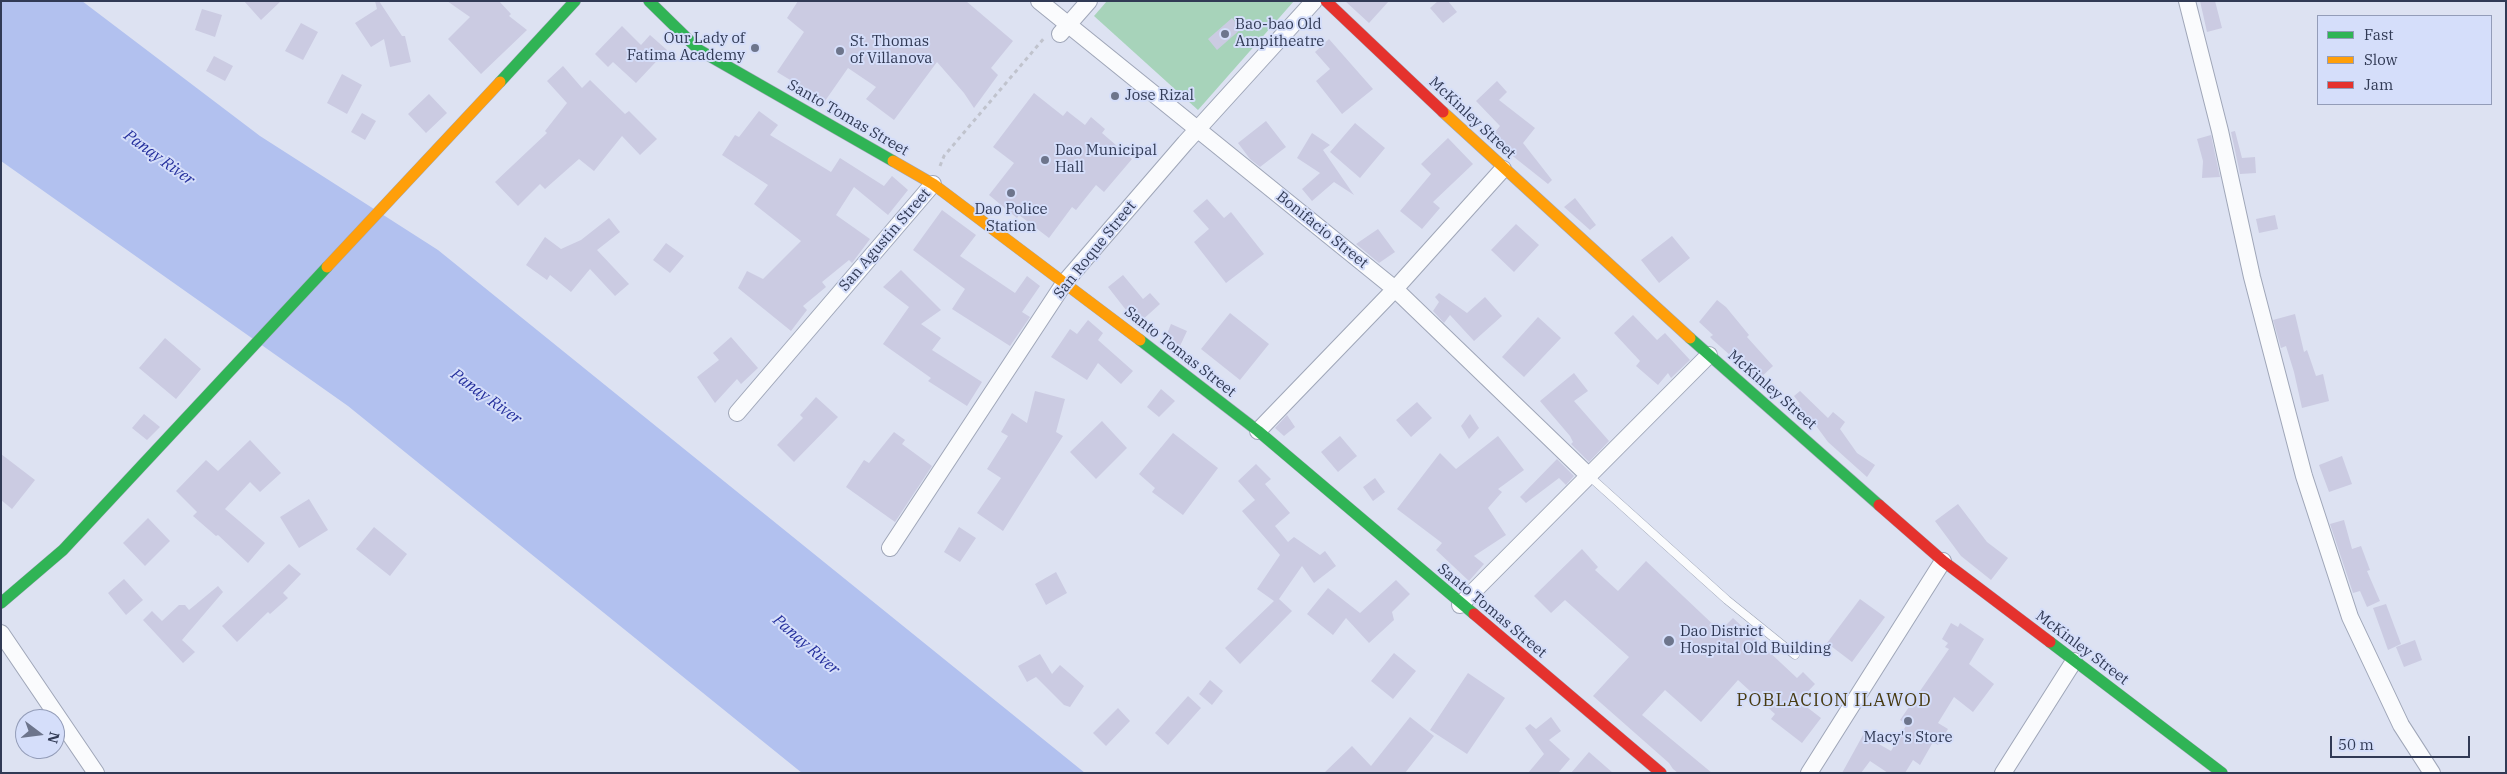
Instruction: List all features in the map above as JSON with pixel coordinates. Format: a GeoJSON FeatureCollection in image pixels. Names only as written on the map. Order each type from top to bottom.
{"type":"FeatureCollection","features":[{"type":"Feature","properties":{"kind":"street"},"geometry":{"type":"LineString","coordinates":[[1,603],[63,550],[195,411],[575,1]]}},
{"type":"Feature","properties":{"kind":"street","name":"Santo Tomas Street"},"geometry":{"type":"LineString","coordinates":[[649,1],[699,50],[933,184],[1065,282],[1258,431],[1460,605],[1661,773]]}},
{"type":"Feature","properties":{"kind":"street","name":"Bonifacio Street"},"geometry":{"type":"LineString","coordinates":[[1039,1],[1064,29],[1199,129],[1395,289],[1589,476]]}},
{"type":"Feature","properties":{"kind":"street"},"geometry":{"type":"LineString","coordinates":[[1064,29],[1089,1]]}},
{"type":"Feature","properties":{"kind":"street","name":"San Roque Street"},"geometry":{"type":"LineString","coordinates":[[890,548],[1065,282],[1314,1]]}},
{"type":"Feature","properties":{"kind":"street","name":"McKinley Street"},"geometry":{"type":"LineString","coordinates":[[1326,1],[1503,169],[1709,355],[1943,561],[2222,773]]}},
{"type":"Feature","properties":{"kind":"street"},"geometry":{"type":"LineString","coordinates":[[2187,1],[2220,131],[2252,277],[2308,486],[2350,617],[2401,725],[2432,773]]}},
{"type":"Feature","properties":{"kind":"street"},"geometry":{"type":"LineString","coordinates":[[1258,431],[1395,289],[1503,169]]}},
{"type":"Feature","properties":{"kind":"street","name":"San Agustin Street"},"geometry":{"type":"LineString","coordinates":[[737,413],[933,184]]}},
{"type":"Feature","properties":{"kind":"street"},"geometry":{"type":"LineString","coordinates":[[1460,605],[1709,355]]}},
{"type":"Feature","properties":{"kind":"street"},"geometry":{"type":"LineString","coordinates":[[1809,773],[1943,561]]}},
{"type":"Feature","properties":{"kind":"street"},"geometry":{"type":"LineString","coordinates":[[1,633],[96,773]]}},
{"type":"Feature","properties":{"kind":"street"},"geometry":{"type":"LineString","coordinates":[[2003,773],[2074,661]]}},
{"type":"Feature","properties":{"kind":"lane"},"geometry":{"type":"LineString","coordinates":[[1589,476],[1728,600],[1794,655]]}},
{"type":"Feature","properties":{"kind":"path","name":"San Agustin Street"},"geometry":{"type":"LineString","coordinates":[[933,184],[944,156],[1031,52],[1043,38],[1064,29]]}},
{"type":"Feature","properties":{"kind":"green space"},"geometry":{"type":"Polygon","coordinates":[[[1107,1],[1294,1],[1198,110],[1094,16],[1107,1]]]}},
{"type":"Feature","properties":{"kind":"water","name":"Panay River"},"geometry":{"type":"Polygon","coordinates":[[[1,1],[82,1],[260,136],[438,250],[1085,773],[802,773],[348,406],[1,161],[1,1]]]}},
{"type":"Feature","properties":{"kind":"building"},"geometry":{"type":"Polygon","coordinates":[[[244,1],[281,1],[261,20],[244,1]]]}},
{"type":"Feature","properties":{"kind":"building"},"geometry":{"type":"Polygon","coordinates":[[[375,1],[379,1],[402,36],[405,36],[411,62],[390,67],[384,39],[371,47],[355,23],[377,9],[375,1]]]}},
{"type":"Feature","properties":{"kind":"building"},"geometry":{"type":"Polygon","coordinates":[[[447,1],[499,1],[511,14],[509,16],[527,30],[481,74],[448,39],[470,17],[447,1]]]}},
{"type":"Feature","properties":{"kind":"building"},"geometry":{"type":"Polygon","coordinates":[[[798,1],[966,1],[1013,41],[991,68],[998,75],[974,108],[964,93],[937,62],[894,120],[866,99],[876,87],[848,68],[825,101],[777,72],[804,32],[787,18],[798,1]]]}},
{"type":"Feature","properties":{"kind":"building"},"geometry":{"type":"Polygon","coordinates":[[[1345,1],[1389,1],[1369,23],[1345,1]]]}},
{"type":"Feature","properties":{"kind":"building"},"geometry":{"type":"Polygon","coordinates":[[[1438,1],[1448,1],[1457,12],[1443,23],[1430,8],[1438,1]]]}},
{"type":"Feature","properties":{"kind":"building"},"geometry":{"type":"Polygon","coordinates":[[[2200,1],[2215,1],[2222,28],[2207,32],[2200,1]]]}},
{"type":"Feature","properties":{"kind":"building"},"geometry":{"type":"Polygon","coordinates":[[[202,9],[222,15],[215,37],[195,30],[202,9]]]}},
{"type":"Feature","properties":{"kind":"building","name":"Bao-bao Old Ampitheatre"},"geometry":{"type":"Polygon","coordinates":[[[1232,18],[1241,29],[1217,50],[1208,39],[1232,18]]]}},
{"type":"Feature","properties":{"kind":"building"},"geometry":{"type":"Polygon","coordinates":[[[301,23],[318,32],[303,60],[285,51],[301,23]]]}},
{"type":"Feature","properties":{"kind":"building"},"geometry":{"type":"Polygon","coordinates":[[[622,26],[641,45],[650,35],[667,50],[636,83],[613,62],[608,67],[595,54],[622,26]]]}},
{"type":"Feature","properties":{"kind":"building"},"geometry":{"type":"Polygon","coordinates":[[[1329,39],[1373,89],[1342,114],[1316,81],[1330,69],[1315,52],[1329,39]]]}},
{"type":"Feature","properties":{"kind":"building"},"geometry":{"type":"Polygon","coordinates":[[[214,56],[233,66],[225,81],[206,71],[214,56]]]}},
{"type":"Feature","properties":{"kind":"building"},"geometry":{"type":"Polygon","coordinates":[[[563,66],[582,88],[590,80],[625,114],[629,111],[657,139],[640,155],[622,136],[594,171],[579,159],[545,189],[540,184],[518,206],[495,182],[547,133],[545,131],[567,103],[547,81],[563,66]]]}},
{"type":"Feature","properties":{"kind":"building"},"geometry":{"type":"Polygon","coordinates":[[[342,74],[362,85],[347,114],[327,103],[342,74]]]}},
{"type":"Feature","properties":{"kind":"building"},"geometry":{"type":"Polygon","coordinates":[[[1497,81],[1507,92],[1499,100],[1535,128],[1523,143],[1552,180],[1548,184],[1490,138],[1500,126],[1476,101],[1497,81]]]}},
{"type":"Feature","properties":{"kind":"building"},"geometry":{"type":"Polygon","coordinates":[[[1034,93],[1063,116],[1067,111],[1085,125],[1091,117],[1105,129],[1102,133],[1132,159],[1104,192],[1096,185],[1076,210],[1072,207],[1049,238],[1019,215],[1017,218],[989,195],[1014,163],[993,147],[1034,93]]]}},
{"type":"Feature","properties":{"kind":"building"},"geometry":{"type":"Polygon","coordinates":[[[429,94],[447,113],[426,133],[408,114],[429,94]]]}},
{"type":"Feature","properties":{"kind":"building"},"geometry":{"type":"Polygon","coordinates":[[[759,111],[778,125],[770,135],[831,172],[840,158],[884,186],[892,176],[908,190],[888,215],[854,187],[836,215],[870,239],[852,263],[849,260],[822,282],[826,287],[803,306],[807,310],[791,331],[738,288],[747,271],[763,279],[801,241],[754,204],[768,185],[722,155],[735,135],[739,137],[759,111]]]}},
{"type":"Feature","properties":{"kind":"building"},"geometry":{"type":"Polygon","coordinates":[[[362,113],[376,121],[365,140],[351,132],[362,113]]]}},
{"type":"Feature","properties":{"kind":"building"},"geometry":{"type":"Polygon","coordinates":[[[1266,121],[1286,147],[1260,167],[1250,159],[1238,143],[1266,121]]]}},
{"type":"Feature","properties":{"kind":"building"},"geometry":{"type":"Polygon","coordinates":[[[1355,123],[1385,148],[1360,178],[1330,152],[1355,123]]]}},
{"type":"Feature","properties":{"kind":"building"},"geometry":{"type":"Polygon","coordinates":[[[2235,131],[2242,158],[2255,157],[2256,173],[2240,174],[2231,132],[2235,131]]]}},
{"type":"Feature","properties":{"kind":"building"},"geometry":{"type":"Polygon","coordinates":[[[1312,133],[1330,145],[1323,150],[1354,195],[1334,182],[1312,201],[1302,189],[1320,173],[1297,158],[1312,133]]]}},
{"type":"Feature","properties":{"kind":"building"},"geometry":{"type":"Polygon","coordinates":[[[2211,135],[2220,177],[2202,178],[2203,161],[2197,139],[2211,135]]]}},
{"type":"Feature","properties":{"kind":"building"},"geometry":{"type":"Polygon","coordinates":[[[1448,138],[1473,164],[1433,202],[1440,208],[1422,229],[1400,211],[1431,174],[1421,164],[1448,138]]]}},
{"type":"Feature","properties":{"kind":"building"},"geometry":{"type":"Polygon","coordinates":[[[1575,198],[1596,225],[1590,230],[1564,207],[1575,198]]]}},
{"type":"Feature","properties":{"kind":"building"},"geometry":{"type":"Polygon","coordinates":[[[1207,199],[1224,218],[1231,212],[1264,254],[1226,283],[1194,242],[1209,229],[1193,211],[1207,199]]]}},
{"type":"Feature","properties":{"kind":"building"},"geometry":{"type":"Polygon","coordinates":[[[942,210],[976,235],[960,256],[1015,293],[1027,276],[1040,286],[1022,312],[1030,317],[1010,346],[952,309],[965,289],[913,250],[942,210]]]}},
{"type":"Feature","properties":{"kind":"building"},"geometry":{"type":"Polygon","coordinates":[[[2275,215],[2278,229],[2259,233],[2256,219],[2275,215]]]}},
{"type":"Feature","properties":{"kind":"building"},"geometry":{"type":"Polygon","coordinates":[[[609,218],[620,232],[597,250],[629,284],[615,296],[590,269],[571,292],[550,275],[547,280],[526,265],[545,237],[561,249],[581,240],[609,218]]]}},
{"type":"Feature","properties":{"kind":"building"},"geometry":{"type":"Polygon","coordinates":[[[1516,224],[1539,245],[1514,272],[1491,250],[1516,224]]]}},
{"type":"Feature","properties":{"kind":"building"},"geometry":{"type":"Polygon","coordinates":[[[1378,229],[1395,252],[1379,263],[1356,244],[1378,229]]]}},
{"type":"Feature","properties":{"kind":"building"},"geometry":{"type":"Polygon","coordinates":[[[1672,236],[1690,258],[1659,283],[1641,260],[1672,236]]]}},
{"type":"Feature","properties":{"kind":"building"},"geometry":{"type":"Polygon","coordinates":[[[666,243],[684,256],[670,273],[653,260],[666,243]]]}},
{"type":"Feature","properties":{"kind":"building"},"geometry":{"type":"Polygon","coordinates":[[[901,270],[941,310],[921,324],[941,338],[932,350],[982,382],[967,406],[928,381],[931,378],[883,344],[909,307],[883,287],[901,270]]]}},
{"type":"Feature","properties":{"kind":"building"},"geometry":{"type":"Polygon","coordinates":[[[1123,275],[1143,299],[1150,293],[1160,304],[1140,322],[1129,308],[1126,310],[1108,287],[1123,275]]]}},
{"type":"Feature","properties":{"kind":"building"},"geometry":{"type":"Polygon","coordinates":[[[1439,293],[1467,313],[1485,297],[1502,316],[1474,341],[1450,315],[1444,323],[1433,311],[1439,302],[1435,297],[1439,293]]]}},
{"type":"Feature","properties":{"kind":"building"},"geometry":{"type":"Polygon","coordinates":[[[1717,300],[1726,307],[1749,335],[1747,337],[1773,366],[1758,380],[1713,340],[1710,337],[1713,335],[1699,322],[1717,300]]]}},
{"type":"Feature","properties":{"kind":"building"},"geometry":{"type":"Polygon","coordinates":[[[1230,313],[1269,344],[1240,380],[1201,349],[1230,313]]]}},
{"type":"Feature","properties":{"kind":"building"},"geometry":{"type":"Polygon","coordinates":[[[2295,314],[2304,352],[2307,350],[2316,376],[2323,374],[2329,401],[2302,408],[2286,346],[2281,348],[2273,320],[2295,314]]]}},
{"type":"Feature","properties":{"kind":"building"},"geometry":{"type":"Polygon","coordinates":[[[1633,315],[1657,340],[1665,333],[1690,360],[1671,378],[1668,373],[1658,385],[1636,366],[1640,361],[1614,333],[1633,315]]]}},
{"type":"Feature","properties":{"kind":"building"},"geometry":{"type":"Polygon","coordinates":[[[1538,317],[1561,338],[1524,377],[1502,357],[1538,317]]]}},
{"type":"Feature","properties":{"kind":"building"},"geometry":{"type":"Polygon","coordinates":[[[1088,320],[1103,333],[1098,340],[1133,371],[1121,384],[1098,363],[1087,380],[1051,357],[1070,329],[1077,334],[1088,320]]]}},
{"type":"Feature","properties":{"kind":"building"},"geometry":{"type":"Polygon","coordinates":[[[1171,324],[1187,331],[1180,346],[1165,339],[1171,324]]]}},
{"type":"Feature","properties":{"kind":"building"},"geometry":{"type":"Polygon","coordinates":[[[731,337],[758,368],[741,384],[737,379],[715,403],[697,377],[719,360],[713,353],[731,337]]]}},
{"type":"Feature","properties":{"kind":"building"},"geometry":{"type":"Polygon","coordinates":[[[165,338],[201,369],[176,399],[139,368],[165,338]]]}},
{"type":"Feature","properties":{"kind":"building"},"geometry":{"type":"Polygon","coordinates":[[[1574,373],[1588,391],[1574,401],[1609,441],[1589,462],[1571,444],[1573,442],[1570,436],[1540,401],[1574,373]]]}},
{"type":"Feature","properties":{"kind":"building"},"geometry":{"type":"Polygon","coordinates":[[[1161,389],[1175,401],[1159,417],[1147,407],[1161,389]]]}},
{"type":"Feature","properties":{"kind":"building"},"geometry":{"type":"Polygon","coordinates":[[[1035,391],[1065,399],[1056,432],[1063,436],[1003,531],[977,513],[1001,478],[987,469],[1008,436],[1001,432],[1012,413],[1027,423],[1035,391]]]}},
{"type":"Feature","properties":{"kind":"building"},"geometry":{"type":"Polygon","coordinates":[[[1800,391],[1828,418],[1833,412],[1845,422],[1840,429],[1857,453],[1875,465],[1867,477],[1828,442],[1814,423],[1810,427],[1793,411],[1800,404],[1794,396],[1800,391]]]}},
{"type":"Feature","properties":{"kind":"building"},"geometry":{"type":"Polygon","coordinates":[[[816,397],[838,417],[794,462],[777,445],[803,418],[800,415],[816,397]]]}},
{"type":"Feature","properties":{"kind":"building"},"geometry":{"type":"Polygon","coordinates":[[[1417,402],[1432,418],[1411,437],[1396,420],[1417,402]]]}},
{"type":"Feature","properties":{"kind":"building"},"geometry":{"type":"Polygon","coordinates":[[[144,414],[160,427],[147,440],[132,428],[144,414]]]}},
{"type":"Feature","properties":{"kind":"building"},"geometry":{"type":"Polygon","coordinates":[[[1470,414],[1479,428],[1469,439],[1461,426],[1470,414]]]}},
{"type":"Feature","properties":{"kind":"building"},"geometry":{"type":"Polygon","coordinates":[[[1287,415],[1295,427],[1284,436],[1275,428],[1287,415]]]}},
{"type":"Feature","properties":{"kind":"building"},"geometry":{"type":"Polygon","coordinates":[[[1102,421],[1127,448],[1096,479],[1070,452],[1102,421]]]}},
{"type":"Feature","properties":{"kind":"building"},"geometry":{"type":"Polygon","coordinates":[[[894,432],[905,440],[902,444],[932,466],[895,522],[846,487],[864,460],[869,463],[894,432]]]}},
{"type":"Feature","properties":{"kind":"building"},"geometry":{"type":"Polygon","coordinates":[[[1173,433],[1218,468],[1183,515],[1152,492],[1155,488],[1139,474],[1173,433]]]}},
{"type":"Feature","properties":{"kind":"building"},"geometry":{"type":"Polygon","coordinates":[[[1340,436],[1357,456],[1338,472],[1321,452],[1340,436]]]}},
{"type":"Feature","properties":{"kind":"building"},"geometry":{"type":"Polygon","coordinates":[[[1498,436],[1524,470],[1498,489],[1502,492],[1488,508],[1506,535],[1474,556],[1484,564],[1469,581],[1436,550],[1442,543],[1397,509],[1440,453],[1456,469],[1498,436]]]}},
{"type":"Feature","properties":{"kind":"building"},"geometry":{"type":"Polygon","coordinates":[[[250,440],[281,473],[260,492],[250,482],[225,509],[265,543],[248,563],[218,535],[216,536],[193,516],[197,512],[176,491],[206,460],[218,471],[250,440]]]}},
{"type":"Feature","properties":{"kind":"building"},"geometry":{"type":"Polygon","coordinates":[[[1,454],[35,480],[12,509],[1,500],[1,454]]]}},
{"type":"Feature","properties":{"kind":"building"},"geometry":{"type":"Polygon","coordinates":[[[2342,456],[2352,484],[2329,492],[2319,465],[2342,456]]]}},
{"type":"Feature","properties":{"kind":"building"},"geometry":{"type":"Polygon","coordinates":[[[1557,459],[1574,476],[1566,485],[1559,478],[1526,503],[1520,497],[1557,459]]]}},
{"type":"Feature","properties":{"kind":"building"},"geometry":{"type":"Polygon","coordinates":[[[1256,464],[1271,479],[1265,484],[1290,513],[1275,526],[1288,542],[1294,537],[1320,555],[1325,551],[1336,566],[1314,583],[1302,566],[1279,599],[1292,611],[1240,664],[1225,648],[1274,601],[1257,589],[1280,555],[1242,511],[1255,500],[1238,481],[1256,464]]]}},
{"type":"Feature","properties":{"kind":"building"},"geometry":{"type":"Polygon","coordinates":[[[1375,478],[1385,492],[1373,501],[1363,487],[1375,478]]]}},
{"type":"Feature","properties":{"kind":"building"},"geometry":{"type":"Polygon","coordinates":[[[309,499],[328,530],[299,548],[280,517],[309,499]]]}},
{"type":"Feature","properties":{"kind":"building"},"geometry":{"type":"Polygon","coordinates":[[[1958,504],[1987,542],[2008,558],[1991,580],[1961,556],[1935,521],[1958,504]]]}},
{"type":"Feature","properties":{"kind":"building"},"geometry":{"type":"Polygon","coordinates":[[[148,518],[170,541],[145,566],[123,543],[148,518]]]}},
{"type":"Feature","properties":{"kind":"building"},"geometry":{"type":"Polygon","coordinates":[[[2344,520],[2352,549],[2361,546],[2370,570],[2367,571],[2380,601],[2367,607],[2360,591],[2353,593],[2330,524],[2344,520]]]}},
{"type":"Feature","properties":{"kind":"building"},"geometry":{"type":"Polygon","coordinates":[[[374,527],[407,554],[390,576],[356,549],[374,527]]]}},
{"type":"Feature","properties":{"kind":"building"},"geometry":{"type":"Polygon","coordinates":[[[959,527],[976,538],[960,562],[944,552],[959,527]]]}},
{"type":"Feature","properties":{"kind":"building"},"geometry":{"type":"Polygon","coordinates":[[[1582,549],[1598,567],[1595,570],[1618,591],[1646,561],[1720,631],[1733,618],[1797,678],[1803,672],[1815,684],[1799,701],[1821,718],[1802,743],[1771,719],[1775,714],[1738,680],[1701,722],[1665,690],[1642,715],[1712,773],[1678,773],[1673,769],[1669,763],[1593,696],[1629,657],[1565,600],[1551,613],[1534,596],[1582,549]]]}},
{"type":"Feature","properties":{"kind":"building"},"geometry":{"type":"Polygon","coordinates":[[[289,564],[301,574],[283,593],[288,598],[270,614],[268,612],[237,642],[222,626],[289,564]]]}},
{"type":"Feature","properties":{"kind":"building"},"geometry":{"type":"Polygon","coordinates":[[[1056,572],[1067,593],[1046,605],[1035,584],[1056,572]]]}},
{"type":"Feature","properties":{"kind":"building"},"geometry":{"type":"Polygon","coordinates":[[[124,579],[143,600],[126,615],[108,593],[124,579]]]}},
{"type":"Feature","properties":{"kind":"building"},"geometry":{"type":"Polygon","coordinates":[[[1396,580],[1410,594],[1392,612],[1394,620],[1369,643],[1346,618],[1333,635],[1307,614],[1328,588],[1360,613],[1396,580]]]}},
{"type":"Feature","properties":{"kind":"building"},"geometry":{"type":"Polygon","coordinates":[[[218,586],[223,592],[182,640],[195,652],[183,663],[143,620],[152,611],[162,621],[179,605],[185,605],[189,610],[218,586]]]}},
{"type":"Feature","properties":{"kind":"building"},"geometry":{"type":"Polygon","coordinates":[[[1860,599],[1885,617],[1852,662],[1827,643],[1860,599]]]}},
{"type":"Feature","properties":{"kind":"building"},"geometry":{"type":"Polygon","coordinates":[[[2386,604],[2401,644],[2388,650],[2373,608],[2386,604]]]}},
{"type":"Feature","properties":{"kind":"building"},"geometry":{"type":"Polygon","coordinates":[[[1951,623],[1958,627],[1960,623],[1984,639],[1969,664],[1994,684],[1973,712],[1954,697],[1938,723],[1948,729],[1938,745],[1933,742],[1920,765],[1913,760],[1905,773],[1888,773],[1870,761],[1861,773],[1842,773],[1863,735],[1891,751],[1907,724],[1900,720],[1949,649],[1945,647],[1948,643],[1942,639],[1951,623]]]}},
{"type":"Feature","properties":{"kind":"building"},"geometry":{"type":"Polygon","coordinates":[[[2415,640],[2422,660],[2404,667],[2396,647],[2415,640]]]}},
{"type":"Feature","properties":{"kind":"building"},"geometry":{"type":"Polygon","coordinates":[[[1394,653],[1416,671],[1393,699],[1371,681],[1394,653]]]}},
{"type":"Feature","properties":{"kind":"building"},"geometry":{"type":"Polygon","coordinates":[[[1040,654],[1052,674],[1060,665],[1084,686],[1070,707],[1064,705],[1036,677],[1027,682],[1018,666],[1040,654]]]}},
{"type":"Feature","properties":{"kind":"building"},"geometry":{"type":"Polygon","coordinates":[[[1468,673],[1505,698],[1467,754],[1430,730],[1468,673]]]}},
{"type":"Feature","properties":{"kind":"building"},"geometry":{"type":"Polygon","coordinates":[[[1210,680],[1223,691],[1212,705],[1199,694],[1210,680]]]}},
{"type":"Feature","properties":{"kind":"building"},"geometry":{"type":"Polygon","coordinates":[[[1188,696],[1201,708],[1168,745],[1155,733],[1188,696]]]}},
{"type":"Feature","properties":{"kind":"building"},"geometry":{"type":"Polygon","coordinates":[[[1118,708],[1130,721],[1106,746],[1093,733],[1118,708]]]}},
{"type":"Feature","properties":{"kind":"building"},"geometry":{"type":"Polygon","coordinates":[[[1410,717],[1434,736],[1405,773],[1324,773],[1352,746],[1371,766],[1410,717]]]}},
{"type":"Feature","properties":{"kind":"building"},"geometry":{"type":"Polygon","coordinates":[[[1551,717],[1561,731],[1549,740],[1570,759],[1558,773],[1528,773],[1544,754],[1525,728],[1530,724],[1536,729],[1551,717]]]}},
{"type":"Feature","properties":{"kind":"building"},"geometry":{"type":"Polygon","coordinates":[[[1589,752],[1613,773],[1571,773],[1589,752]]]}},
{"type":"Feature","properties":{"kind":"traffic: fast"},"geometry":{"type":"LineString","coordinates":[[500,82],[575,1]]}},
{"type":"Feature","properties":{"kind":"traffic: fast"},"geometry":{"type":"LineString","coordinates":[[649,1],[699,50],[893,161]]}},
{"type":"Feature","properties":{"kind":"traffic: fast"},"geometry":{"type":"LineString","coordinates":[[1,603],[63,550],[327,267]]}},
{"type":"Feature","properties":{"kind":"traffic: fast"},"geometry":{"type":"LineString","coordinates":[[1690,338],[1879,505]]}},
{"type":"Feature","properties":{"kind":"traffic: fast"},"geometry":{"type":"LineString","coordinates":[[1140,340],[1258,431],[1474,614]]}},
{"type":"Feature","properties":{"kind":"traffic: fast"},"geometry":{"type":"LineString","coordinates":[[2050,642],[2222,773]]}},
{"type":"Feature","properties":{"kind":"traffic: slow"},"geometry":{"type":"LineString","coordinates":[[327,267],[500,82]]}},
{"type":"Feature","properties":{"kind":"traffic: slow"},"geometry":{"type":"LineString","coordinates":[[1443,112],[1690,338]]}},
{"type":"Feature","properties":{"kind":"traffic: slow"},"geometry":{"type":"LineString","coordinates":[[893,161],[933,184],[1140,340]]}},
{"type":"Feature","properties":{"kind":"traffic: jam"},"geometry":{"type":"LineString","coordinates":[[1326,1],[1443,112]]}},
{"type":"Feature","properties":{"kind":"traffic: jam"},"geometry":{"type":"LineString","coordinates":[[1879,505],[1943,561],[2050,642]]}},
{"type":"Feature","properties":{"kind":"traffic: jam"},"geometry":{"type":"LineString","coordinates":[[1474,614],[1661,773]]}},
{"type":"Feature","properties":{"kind":"place","name":"Bao-bao Old Ampitheatre"},"geometry":{"type":"Point","coordinates":[1225,34]}},
{"type":"Feature","properties":{"kind":"place","name":"Our Lady of Fatima Academy"},"geometry":{"type":"Point","coordinates":[755,48]}},
{"type":"Feature","properties":{"kind":"place","name":"St. Thomas of Villanova"},"geometry":{"type":"Point","coordinates":[840,51]}},
{"type":"Feature","properties":{"kind":"place","name":"Jose Rizal"},"geometry":{"type":"Point","coordinates":[1115,96]}},
{"type":"Feature","properties":{"kind":"place","name":"Dao Municipal Hall"},"geometry":{"type":"Point","coordinates":[1045,160]}},
{"type":"Feature","properties":{"kind":"place","name":"Dao Police Station"},"geometry":{"type":"Point","coordinates":[1011,193]}},
{"type":"Feature","properties":{"kind":"place","name":"Dao District Hospital Old Building"},"geometry":{"type":"Point","coordinates":[1669,641]}},
{"type":"Feature","properties":{"kind":"place","name":"Macy's Store"},"geometry":{"type":"Point","coordinates":[1908,721]}},
{"type":"Feature","properties":{"kind":"district","name":"POBLACION ILAWOD"},"geometry":{"type":"Point","coordinates":[1834,701]}}]}
